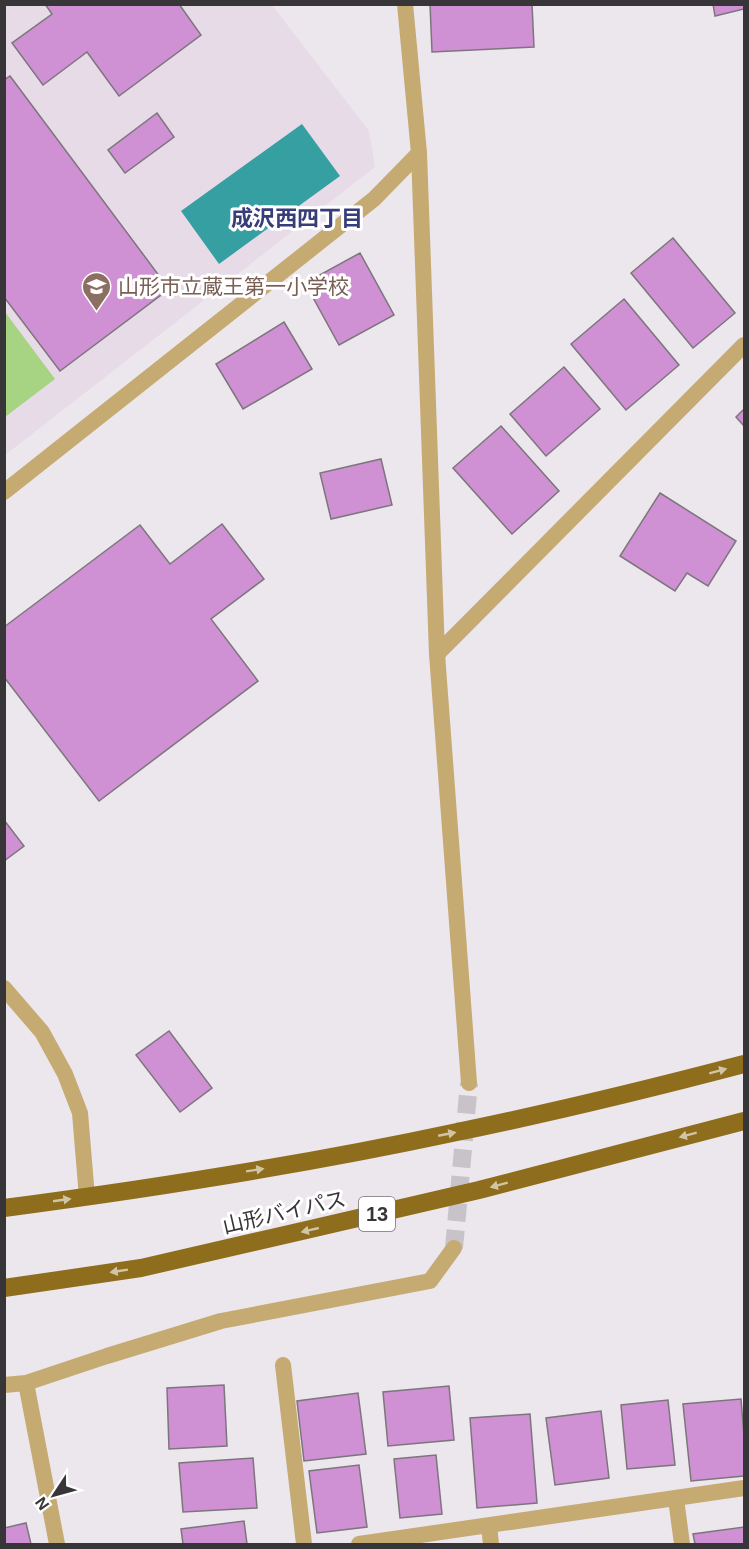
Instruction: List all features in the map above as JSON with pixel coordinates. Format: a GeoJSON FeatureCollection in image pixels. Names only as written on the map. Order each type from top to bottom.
{"type":"FeatureCollection","features":[{"type":"Feature","properties":{"kind":"highway","name":"山形バイパス"},"geometry":{"type":"LineString","coordinates":[[4,1208],[269,1168],[456,1133],[628,1094],[744,1064]]}},
{"type":"Feature","properties":{"kind":"highway","name":"山形バイパス"},"geometry":{"type":"LineString","coordinates":[[4,1288],[141,1268],[479,1190],[744,1121]]}},
{"type":"Feature","properties":{"kind":"lane"},"geometry":{"type":"LineString","coordinates":[[405,4],[419,153],[437,654],[469,1083]]}},
{"type":"Feature","properties":{"kind":"lane"},"geometry":{"type":"LineString","coordinates":[[4,492],[374,199],[419,153]]}},
{"type":"Feature","properties":{"kind":"lane"},"geometry":{"type":"LineString","coordinates":[[437,654],[744,345]]}},
{"type":"Feature","properties":{"kind":"lane"},"geometry":{"type":"LineString","coordinates":[[4,988],[42,1032],[65,1074],[80,1113],[87,1197]]}},
{"type":"Feature","properties":{"kind":"lane"},"geometry":{"type":"LineString","coordinates":[[4,1385],[26,1383],[221,1321],[430,1281],[454,1248]]}},
{"type":"Feature","properties":{"kind":"lane"},"geometry":{"type":"LineString","coordinates":[[283,1365],[304,1545]]}},
{"type":"Feature","properties":{"kind":"lane"},"geometry":{"type":"LineString","coordinates":[[26,1383],[57,1545]]}},
{"type":"Feature","properties":{"kind":"lane"},"geometry":{"type":"LineString","coordinates":[[359,1545],[744,1488]]}},
{"type":"Feature","properties":{"kind":"lane"},"geometry":{"type":"LineString","coordinates":[[676,1499],[682,1545]]}},
{"type":"Feature","properties":{"kind":"lane"},"geometry":{"type":"LineString","coordinates":[[489,1526],[491,1545]]}},
{"type":"Feature","properties":{"kind":"shaded area","name":"山形市立蔵王第一小学校"},"geometry":{"type":"Polygon","coordinates":[[[5,5],[272,5],[369,131],[375,167],[5,455],[5,5]]]}},
{"type":"Feature","properties":{"kind":"green space"},"geometry":{"type":"Polygon","coordinates":[[[4,312],[55,379],[5,417],[4,312]]]}},
{"type":"Feature","properties":{"kind":"water"},"geometry":{"type":"Polygon","coordinates":[[[302,124],[340,176],[219,264],[181,211],[302,124]]]}},
{"type":"Feature","properties":{"kind":"building"},"geometry":{"type":"Polygon","coordinates":[[[45,4],[179,4],[201,35],[119,96],[87,52],[43,85],[12,43],[52,14],[45,4]]]}},
{"type":"Feature","properties":{"kind":"building"},"geometry":{"type":"Polygon","coordinates":[[[430,4],[532,4],[534,47],[432,52],[430,4]]]}},
{"type":"Feature","properties":{"kind":"building"},"geometry":{"type":"Polygon","coordinates":[[[713,4],[744,4],[744,9],[715,16],[713,4]]]}},
{"type":"Feature","properties":{"kind":"building"},"geometry":{"type":"Polygon","coordinates":[[[10,76],[169,289],[60,371],[4,297],[4,80],[10,76]]]}},
{"type":"Feature","properties":{"kind":"building"},"geometry":{"type":"Polygon","coordinates":[[[157,113],[174,137],[125,173],[108,150],[157,113]]]}},
{"type":"Feature","properties":{"kind":"building"},"geometry":{"type":"Polygon","coordinates":[[[673,238],[735,313],[693,348],[631,273],[673,238]]]}},
{"type":"Feature","properties":{"kind":"building"},"geometry":{"type":"Polygon","coordinates":[[[360,253],[394,315],[339,345],[305,283],[360,253]]]}},
{"type":"Feature","properties":{"kind":"building"},"geometry":{"type":"Polygon","coordinates":[[[624,299],[679,365],[626,410],[571,344],[624,299]]]}},
{"type":"Feature","properties":{"kind":"building"},"geometry":{"type":"Polygon","coordinates":[[[284,322],[312,369],[243,409],[216,364],[284,322]]]}},
{"type":"Feature","properties":{"kind":"building"},"geometry":{"type":"Polygon","coordinates":[[[564,367],[600,409],[546,456],[510,414],[564,367]]]}},
{"type":"Feature","properties":{"kind":"building"},"geometry":{"type":"Polygon","coordinates":[[[744,409],[744,426],[736,417],[744,409]]]}},
{"type":"Feature","properties":{"kind":"building"},"geometry":{"type":"Polygon","coordinates":[[[501,426],[559,491],[512,534],[453,468],[501,426]]]}},
{"type":"Feature","properties":{"kind":"building"},"geometry":{"type":"Polygon","coordinates":[[[381,459],[392,505],[331,519],[320,473],[381,459]]]}},
{"type":"Feature","properties":{"kind":"building"},"geometry":{"type":"Polygon","coordinates":[[[660,493],[736,541],[708,586],[687,573],[675,591],[620,556],[660,493]]]}},
{"type":"Feature","properties":{"kind":"building"},"geometry":{"type":"Polygon","coordinates":[[[222,524],[264,579],[211,619],[258,681],[99,801],[4,677],[4,627],[140,525],[170,564],[222,524]]]}},
{"type":"Feature","properties":{"kind":"building"},"geometry":{"type":"Polygon","coordinates":[[[4,820],[24,846],[4,861],[4,820]]]}},
{"type":"Feature","properties":{"kind":"building"},"geometry":{"type":"Polygon","coordinates":[[[169,1031],[212,1088],[180,1112],[136,1055],[169,1031]]]}},
{"type":"Feature","properties":{"kind":"building"},"geometry":{"type":"Polygon","coordinates":[[[224,1385],[227,1446],[169,1449],[167,1388],[224,1385]]]}},
{"type":"Feature","properties":{"kind":"building"},"geometry":{"type":"Polygon","coordinates":[[[449,1386],[454,1440],[388,1446],[383,1392],[449,1386]]]}},
{"type":"Feature","properties":{"kind":"building"},"geometry":{"type":"Polygon","coordinates":[[[358,1393],[366,1454],[304,1461],[297,1401],[358,1393]]]}},
{"type":"Feature","properties":{"kind":"building"},"geometry":{"type":"Polygon","coordinates":[[[741,1399],[744,1476],[691,1481],[683,1404],[741,1399]]]}},
{"type":"Feature","properties":{"kind":"building"},"geometry":{"type":"Polygon","coordinates":[[[668,1400],[675,1465],[627,1469],[621,1405],[668,1400]]]}},
{"type":"Feature","properties":{"kind":"building"},"geometry":{"type":"Polygon","coordinates":[[[601,1411],[609,1478],[555,1485],[546,1418],[601,1411]]]}},
{"type":"Feature","properties":{"kind":"building"},"geometry":{"type":"Polygon","coordinates":[[[530,1414],[537,1503],[477,1508],[470,1418],[530,1414]]]}},
{"type":"Feature","properties":{"kind":"building"},"geometry":{"type":"Polygon","coordinates":[[[436,1455],[442,1514],[400,1518],[394,1459],[436,1455]]]}},
{"type":"Feature","properties":{"kind":"building"},"geometry":{"type":"Polygon","coordinates":[[[253,1458],[257,1508],[183,1512],[179,1463],[253,1458]]]}},
{"type":"Feature","properties":{"kind":"building"},"geometry":{"type":"Polygon","coordinates":[[[359,1465],[367,1527],[317,1533],[309,1471],[359,1465]]]}},
{"type":"Feature","properties":{"kind":"building"},"geometry":{"type":"Polygon","coordinates":[[[244,1521],[247,1544],[183,1544],[181,1529],[244,1521]]]}},
{"type":"Feature","properties":{"kind":"building"},"geometry":{"type":"Polygon","coordinates":[[[26,1523],[31,1544],[4,1544],[4,1528],[26,1523]]]}},
{"type":"Feature","properties":{"kind":"building"},"geometry":{"type":"Polygon","coordinates":[[[744,1527],[744,1544],[695,1544],[693,1534],[744,1527]]]}},
{"type":"Feature","properties":{"kind":"tunnel"},"geometry":{"type":"LineString","coordinates":[[454,1248],[469,1083]]}},
{"type":"Feature","properties":{"kind":"place","name":"山形市立蔵王第一小学校"},"geometry":{"type":"Point","coordinates":[97,312]}},
{"type":"Feature","properties":{"kind":"district","name":"成沢西四丁目"},"geometry":{"type":"Point","coordinates":[297,218]}}]}
